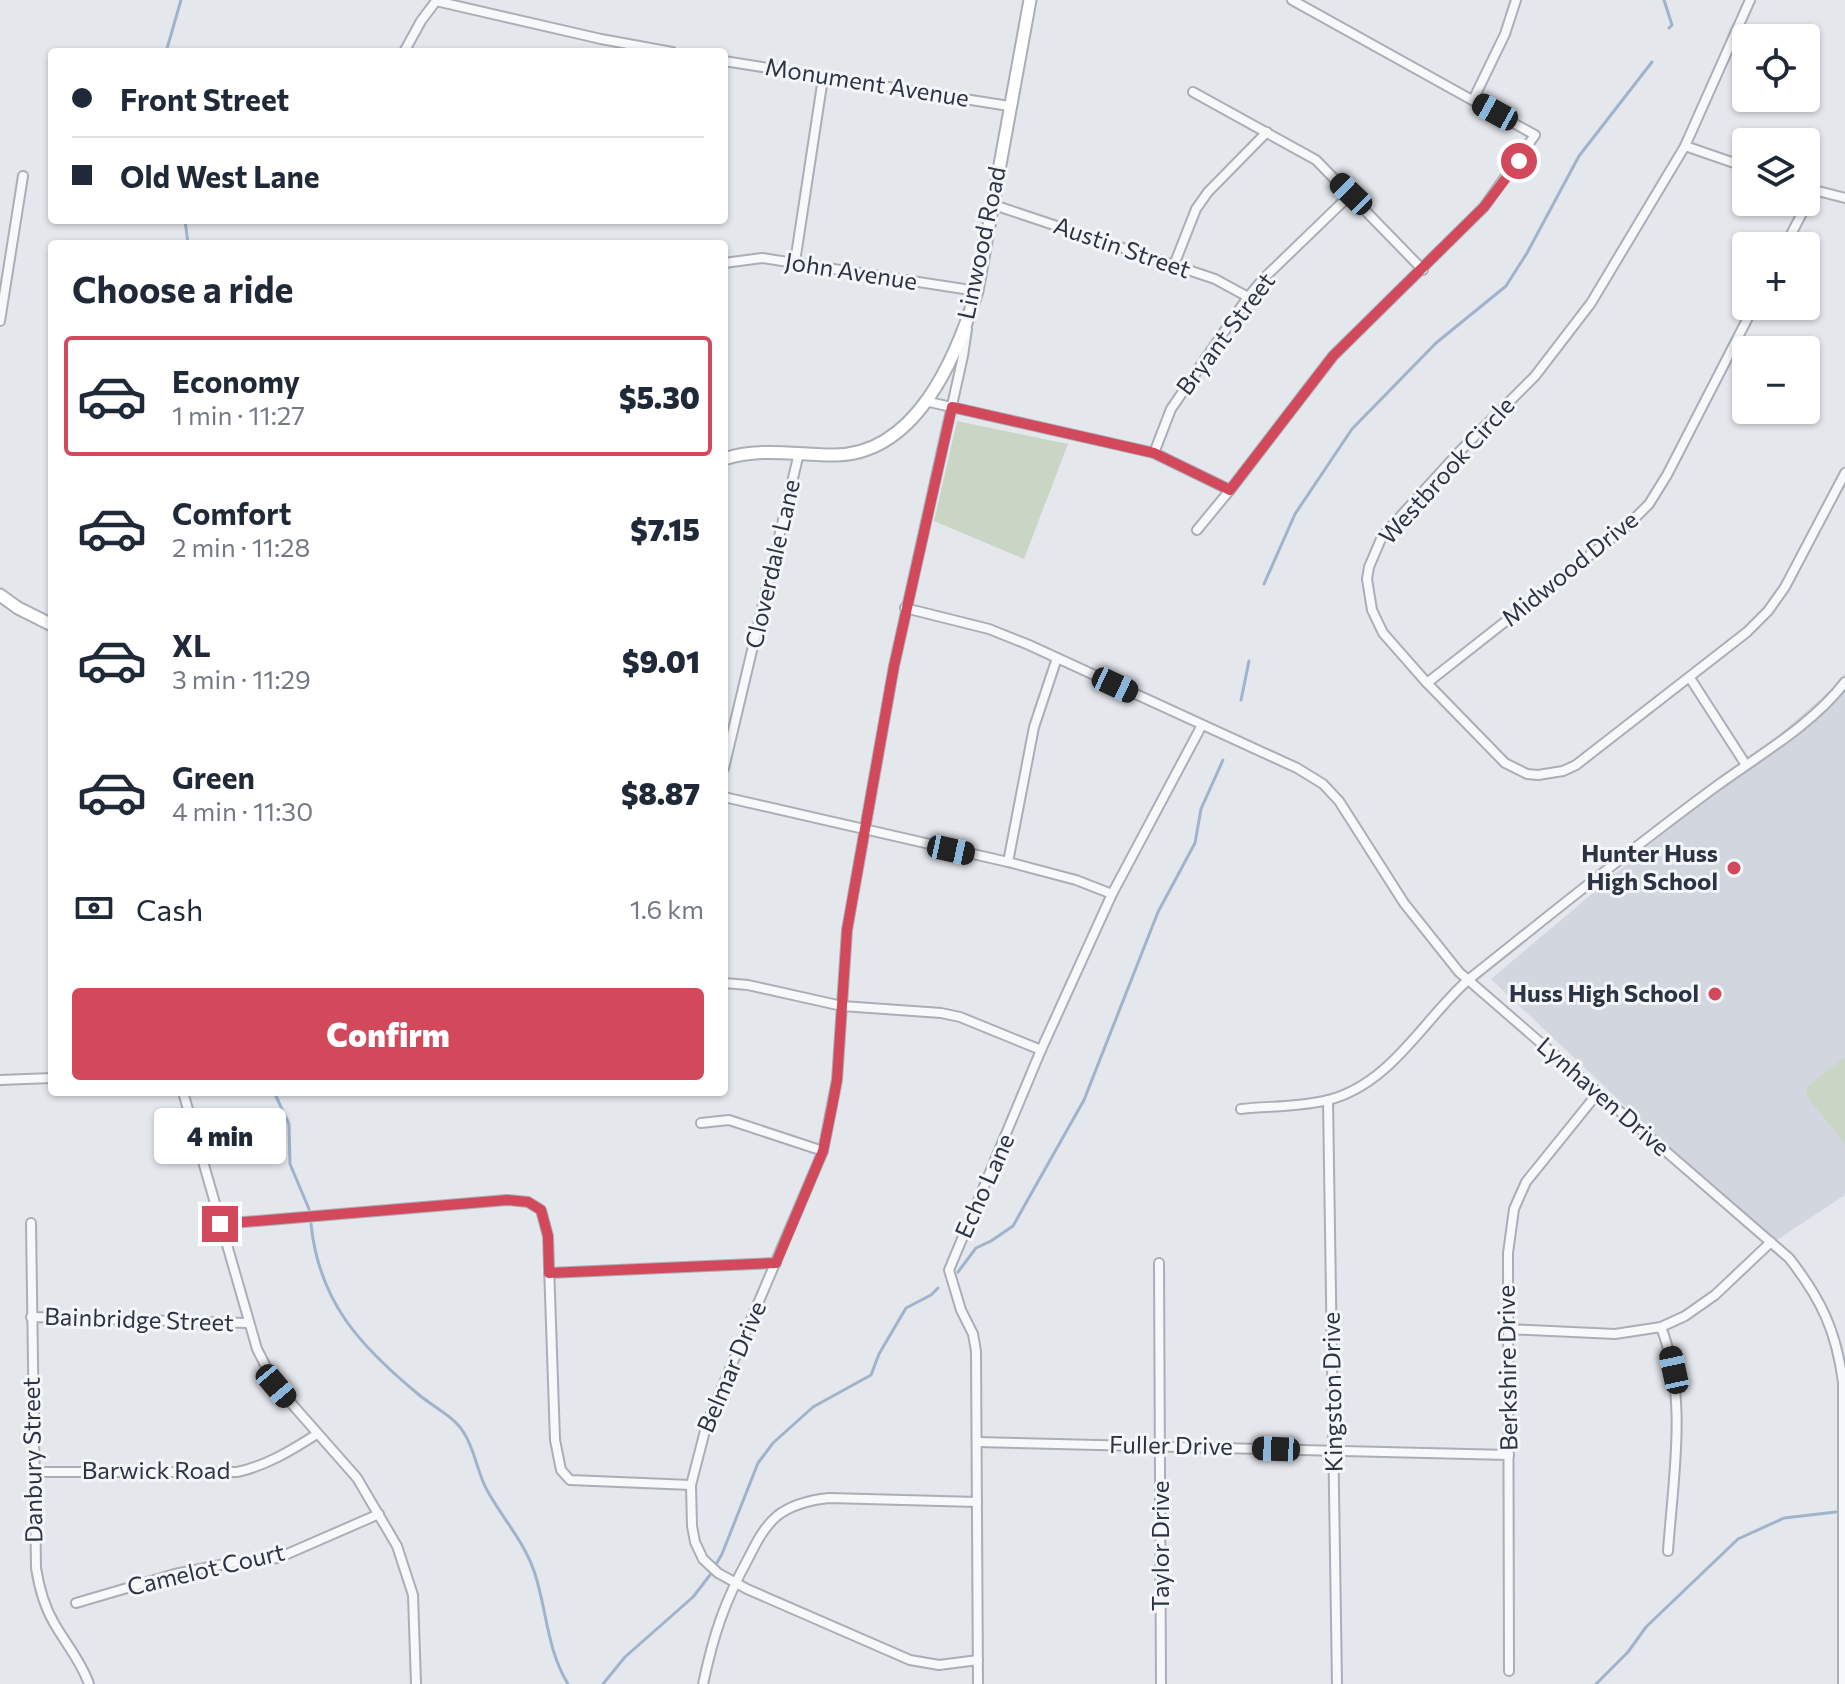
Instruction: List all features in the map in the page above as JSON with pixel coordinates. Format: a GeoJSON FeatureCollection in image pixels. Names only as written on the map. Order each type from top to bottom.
{"type":"FeatureCollection","features":[{"type":"Feature","properties":{"kind":"main road","name":"Linwood Road"},"geometry":{"type":"LineString","coordinates":[[728,458],[753,453],[837,455],[868,450],[899,432],[925,401],[951,356],[968,320],[977,291],[1030,0]]}},
{"type":"Feature","properties":{"kind":"main road"},"geometry":{"type":"LineString","coordinates":[[0,595],[48,623]]}},
{"type":"Feature","properties":{"kind":"street"},"geometry":{"type":"LineString","coordinates":[[1197,530],[1333,356],[1367,319],[1423,270],[1484,207],[1535,135],[1292,0]]}},
{"type":"Feature","properties":{"kind":"street"},"geometry":{"type":"LineString","coordinates":[[1473,100],[1505,34],[1516,0]]}},
{"type":"Feature","properties":{"kind":"street","name":"Westbrook Circle"},"geometry":{"type":"LineString","coordinates":[[1750,0],[1685,146],[1575,326],[1535,376],[1460,451],[1388,530],[1377,547],[1367,579],[1376,621],[1427,683],[1505,763],[1527,774],[1563,771],[1576,765],[1690,678],[1768,611],[1785,587],[1845,473]]}},
{"type":"Feature","properties":{"kind":"street"},"geometry":{"type":"LineString","coordinates":[[406,48],[436,1],[650,48]]}},
{"type":"Feature","properties":{"kind":"street","name":"Monument Avenue"},"geometry":{"type":"LineString","coordinates":[[728,62],[1009,106]]}},
{"type":"Feature","properties":{"kind":"street"},"geometry":{"type":"LineString","coordinates":[[795,262],[823,78]]}},
{"type":"Feature","properties":{"kind":"street"},"geometry":{"type":"LineString","coordinates":[[1193,92],[1316,160],[1423,270]]}},
{"type":"Feature","properties":{"kind":"street"},"geometry":{"type":"LineString","coordinates":[[1174,265],[1196,209],[1208,192],[1267,132]]}},
{"type":"Feature","properties":{"kind":"street"},"geometry":{"type":"LineString","coordinates":[[1685,146],[1732,162]]}},
{"type":"Feature","properties":{"kind":"street"},"geometry":{"type":"LineString","coordinates":[[0,321],[23,176]]}},
{"type":"Feature","properties":{"kind":"street"},"geometry":{"type":"LineString","coordinates":[[1820,192],[1845,198]]}},
{"type":"Feature","properties":{"kind":"street","name":"Bryant Street"},"geometry":{"type":"LineString","coordinates":[[1154,453],[1171,409],[1248,297],[1351,194]]}},
{"type":"Feature","properties":{"kind":"street","name":"Austin Street"},"geometry":{"type":"LineString","coordinates":[[994,205],[1215,279],[1248,297]]}},
{"type":"Feature","properties":{"kind":"street","name":"John Avenue"},"geometry":{"type":"LineString","coordinates":[[728,262],[762,258],[977,291]]}},
{"type":"Feature","properties":{"kind":"street","name":"Belmar Drive"},"geometry":{"type":"LineString","coordinates":[[968,320],[952,407],[905,608],[847,930],[837,1080],[823,1151],[707,1423],[691,1485],[692,1526],[696,1544],[703,1559],[733,1583],[910,1660],[939,1665],[978,1660]]}},
{"type":"Feature","properties":{"kind":"street","name":"Midwood Drive"},"geometry":{"type":"LineString","coordinates":[[1427,683],[1627,526],[1649,504],[1747,320]]}},
{"type":"Feature","properties":{"kind":"street"},"geometry":{"type":"LineString","coordinates":[[925,401],[1154,453],[1230,490]]}},
{"type":"Feature","properties":{"kind":"street","name":"Cloverdale Lane"},"geometry":{"type":"LineString","coordinates":[[728,751],[799,453]]}},
{"type":"Feature","properties":{"kind":"street","name":"Lynhaven Drive"},"geometry":{"type":"LineString","coordinates":[[905,608],[999,632],[1297,768],[1331,791],[1404,903],[1439,950],[1468,980],[1789,1258],[1811,1286],[1829,1321],[1839,1352],[1845,1407],[1843,1684]]}},
{"type":"Feature","properties":{"kind":"street"},"geometry":{"type":"LineString","coordinates":[[1008,862],[1034,727],[1057,658]]}},
{"type":"Feature","properties":{"kind":"street"},"geometry":{"type":"LineString","coordinates":[[1690,678],[1746,765]]}},
{"type":"Feature","properties":{"kind":"street"},"geometry":{"type":"LineString","coordinates":[[1241,1109],[1328,1100],[1370,1080],[1392,1063],[1448,997],[1468,980],[1812,716],[1832,699],[1845,682]]}},
{"type":"Feature","properties":{"kind":"street","name":"Echo Lane"},"geometry":{"type":"LineString","coordinates":[[978,1684],[977,1367],[973,1334],[961,1310],[949,1270],[1041,1050],[1112,894],[1202,725]]}},
{"type":"Feature","properties":{"kind":"street"},"geometry":{"type":"LineString","coordinates":[[728,798],[1008,862],[1076,880],[1112,894]]}},
{"type":"Feature","properties":{"kind":"street"},"geometry":{"type":"LineString","coordinates":[[728,983],[842,1006],[960,1017],[1041,1050]]}},
{"type":"Feature","properties":{"kind":"street"},"geometry":{"type":"LineString","coordinates":[[0,1080],[48,1078]]}},
{"type":"Feature","properties":{"kind":"street","name":"Berkshire Drive"},"geometry":{"type":"LineString","coordinates":[[1509,1671],[1507,1329],[1510,1224],[1519,1195],[1543,1158],[1597,1094]]}},
{"type":"Feature","properties":{"kind":"street"},"geometry":{"type":"LineString","coordinates":[[184,1096],[247,1323],[257,1349],[276,1386],[352,1472],[397,1546],[412,1585],[416,1684]]}},
{"type":"Feature","properties":{"kind":"street","name":"Kingston Drive"},"geometry":{"type":"LineString","coordinates":[[1328,1100],[1337,1684]]}},
{"type":"Feature","properties":{"kind":"street"},"geometry":{"type":"LineString","coordinates":[[701,1123],[729,1120],[823,1151]]}},
{"type":"Feature","properties":{"kind":"street"},"geometry":{"type":"LineString","coordinates":[[220,1224],[507,1200],[528,1202],[541,1210],[548,1236],[555,1440],[561,1470],[570,1480],[691,1485]]}},
{"type":"Feature","properties":{"kind":"street","name":"Danbury Street"},"geometry":{"type":"LineString","coordinates":[[31,1223],[36,1568],[52,1620],[82,1666],[89,1684]]}},
{"type":"Feature","properties":{"kind":"street"},"geometry":{"type":"LineString","coordinates":[[1507,1329],[1615,1334],[1661,1327],[1685,1316],[1715,1295],[1771,1242]]}},
{"type":"Feature","properties":{"kind":"street"},"geometry":{"type":"LineString","coordinates":[[549,1273],[776,1263]]}},
{"type":"Feature","properties":{"kind":"street","name":"Taylor Drive"},"geometry":{"type":"LineString","coordinates":[[1159,1263],[1161,1684]]}},
{"type":"Feature","properties":{"kind":"street","name":"Bainbridge Street"},"geometry":{"type":"LineString","coordinates":[[31,1317],[247,1323]]}},
{"type":"Feature","properties":{"kind":"street"},"geometry":{"type":"LineString","coordinates":[[1661,1327],[1672,1359],[1676,1396],[1668,1551]]}},
{"type":"Feature","properties":{"kind":"street","name":"Barwick Road"},"geometry":{"type":"LineString","coordinates":[[33,1472],[237,1472],[264,1463],[317,1434]]}},
{"type":"Feature","properties":{"kind":"street","name":"Fuller Drive"},"geometry":{"type":"LineString","coordinates":[[977,1442],[1509,1455]]}},
{"type":"Feature","properties":{"kind":"street"},"geometry":{"type":"LineString","coordinates":[[703,1684],[719,1619],[733,1583],[756,1542],[774,1519],[800,1504],[829,1498],[977,1502]]}},
{"type":"Feature","properties":{"kind":"street","name":"Camelot Court"},"geometry":{"type":"LineString","coordinates":[[76,1603],[175,1574],[230,1563],[278,1558],[379,1514]]}},
{"type":"Feature","properties":{"kind":"shaded area","name":"Hunter Huss High School"},"geometry":{"type":"Polygon","coordinates":[[[1845,674],[1845,1195],[1771,1244],[1491,979],[1754,757],[1841,681],[1845,674]]]}},
{"type":"Feature","properties":{"kind":"green space"},"geometry":{"type":"Polygon","coordinates":[[[957,421],[1068,444],[1024,559],[934,521],[957,421]]]}},
{"type":"Feature","properties":{"kind":"green space"},"geometry":{"type":"Polygon","coordinates":[[[1845,1057],[1845,1144],[1806,1095],[1808,1086],[1845,1057]]]}},
{"type":"Feature","properties":{"kind":"waterway"},"geometry":{"type":"LineString","coordinates":[[167,48],[181,0]]}},
{"type":"Feature","properties":{"kind":"waterway"},"geometry":{"type":"LineString","coordinates":[[1664,0],[1672,25],[1669,28]]}},
{"type":"Feature","properties":{"kind":"waterway"},"geometry":{"type":"LineString","coordinates":[[1264,584],[1295,514],[1352,429],[1436,343],[1506,286],[1579,156],[1652,62]]}},
{"type":"Feature","properties":{"kind":"waterway"},"geometry":{"type":"LineString","coordinates":[[186,224],[188,240]]}},
{"type":"Feature","properties":{"kind":"waterway"},"geometry":{"type":"LineString","coordinates":[[1241,700],[1249,661]]}},
{"type":"Feature","properties":{"kind":"waterway"},"geometry":{"type":"LineString","coordinates":[[958,1272],[976,1248],[1013,1226],[1084,1100],[1158,912],[1195,843],[1201,809],[1223,760]]}},
{"type":"Feature","properties":{"kind":"waterway"},"geometry":{"type":"LineString","coordinates":[[276,1096],[289,1124],[290,1164],[309,1209]]}},
{"type":"Feature","properties":{"kind":"waterway"},"geometry":{"type":"LineString","coordinates":[[311,1224],[323,1277],[346,1320],[378,1358],[455,1422],[468,1440],[487,1490],[531,1562],[556,1658],[568,1684]]}},
{"type":"Feature","properties":{"kind":"waterway"},"geometry":{"type":"LineString","coordinates":[[603,1684],[625,1657],[693,1597],[710,1575],[722,1554],[758,1463],[773,1443],[813,1407],[871,1375],[879,1354],[906,1308],[938,1288]]}},
{"type":"Feature","properties":{"kind":"waterway"},"geometry":{"type":"LineString","coordinates":[[1596,1684],[1628,1652],[1646,1627],[1738,1539],[1784,1518],[1836,1512]]}},
{"type":"Feature","properties":{"kind":"place","name":"Hunter Huss High School"},"geometry":{"type":"Point","coordinates":[1734,868]}},
{"type":"Feature","properties":{"kind":"place","name":"Huss High School"},"geometry":{"type":"Point","coordinates":[1715,994]}},
{"type":"Feature","properties":{"kind":"route"},"geometry":{"type":"LineString","coordinates":[[220,1224],[507,1200],[528,1202],[541,1210],[548,1236],[549,1273],[776,1263],[823,1151],[837,1080],[847,930],[905,608],[952,407],[1154,453],[1230,490],[1333,356],[1367,319],[1423,270],[1484,207],[1519,161]]}}]}
